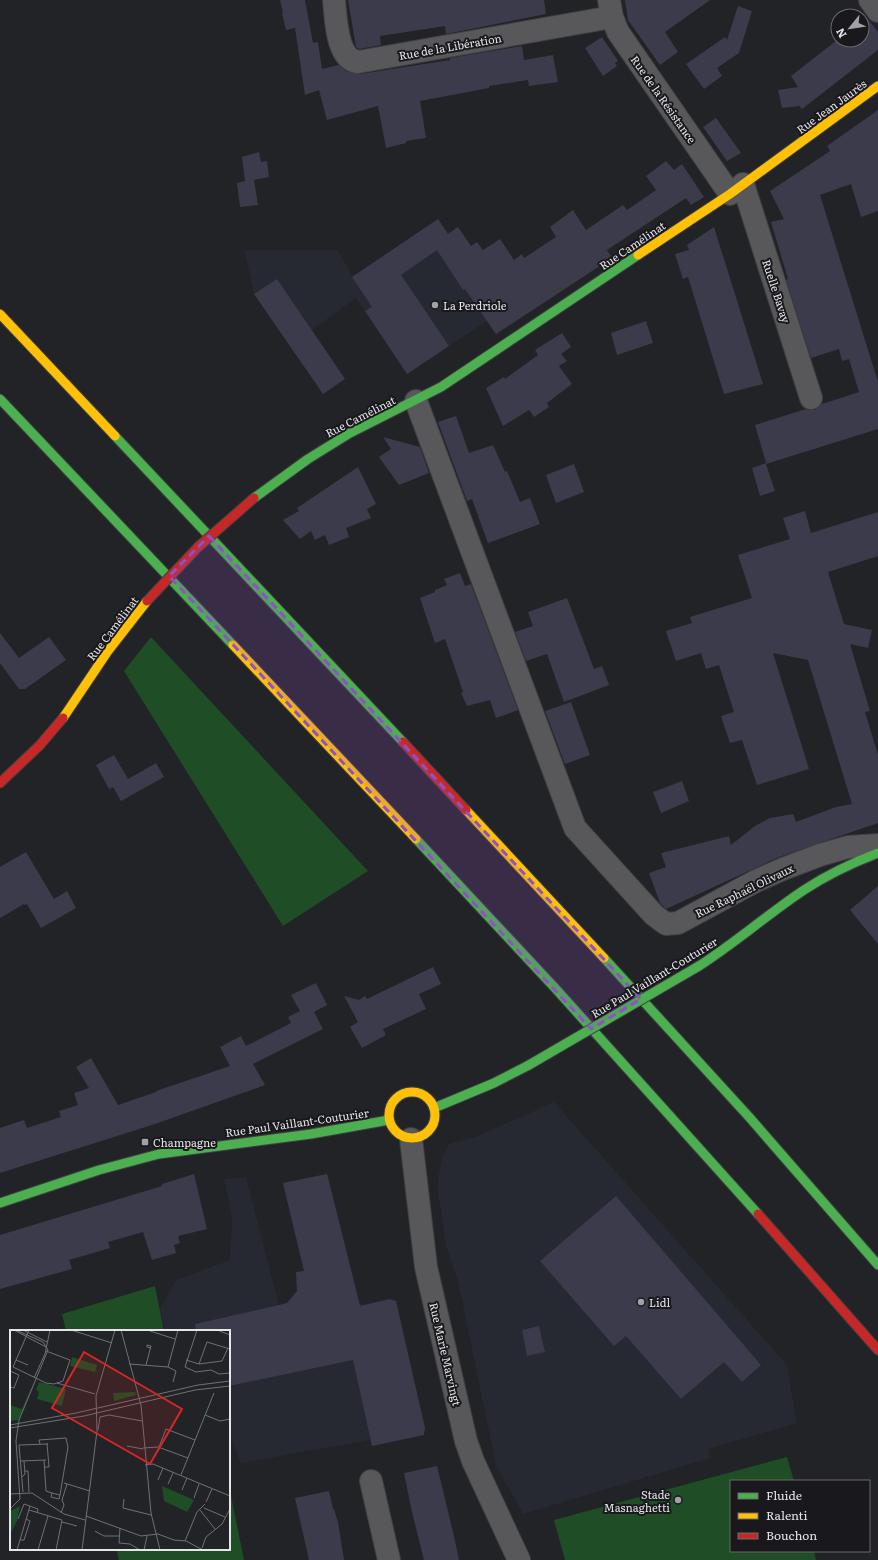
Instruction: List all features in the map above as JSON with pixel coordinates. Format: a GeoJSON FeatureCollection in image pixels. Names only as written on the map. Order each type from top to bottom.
{"type":"FeatureCollection","features":[{"type":"Feature","properties":{"kind":"main road","name":"Rue Jean Jaurès"},"geometry":{"type":"LineString","coordinates":[[797,145],[878,86]]}},
{"type":"Feature","properties":{"kind":"main road","name":"Rue Camélinat"},"geometry":{"type":"LineString","coordinates":[[0,783],[56,727],[108,651],[176,567],[203,541],[254,498],[329,444],[441,387],[736,189],[797,145]]}},
{"type":"Feature","properties":{"kind":"main road"},"geometry":{"type":"LineString","coordinates":[[0,314],[512,858],[750,1118],[878,1265]]}},
{"type":"Feature","properties":{"kind":"main road"},"geometry":{"type":"LineString","coordinates":[[0,399],[321,737],[502,932],[692,1140],[878,1350]]}},
{"type":"Feature","properties":{"kind":"main road","name":"Rue Paul Vaillant-Couturier"},"geometry":{"type":"LineString","coordinates":[[434,1108],[494,1083],[529,1065],[699,966],[737,941],[805,890],[849,865],[878,853]]}},
{"type":"Feature","properties":{"kind":"main road"},"geometry":{"type":"LineString","coordinates":[[413,1092],[422,1094],[430,1100],[434,1108],[435,1122],[430,1130],[420,1138],[411,1139],[399,1134],[393,1128],[389,1120],[389,1111],[393,1102],[396,1098],[404,1094],[413,1092]]}},
{"type":"Feature","properties":{"kind":"main road","name":"Rue Paul Vaillant-Couturier"},"geometry":{"type":"LineString","coordinates":[[0,1203],[99,1170],[156,1155],[191,1149],[299,1136],[389,1120]]}},
{"type":"Feature","properties":{"kind":"street","name":"Rue de la Libération"},"geometry":{"type":"LineString","coordinates":[[334,0],[341,45],[348,58],[358,62],[611,9]]}},
{"type":"Feature","properties":{"kind":"street"},"geometry":{"type":"LineString","coordinates":[[870,0],[878,11]]}},
{"type":"Feature","properties":{"kind":"street","name":"Rue de la Résistance"},"geometry":{"type":"LineString","coordinates":[[611,9],[618,32],[736,189]]}},
{"type":"Feature","properties":{"kind":"street","name":"Ruelle Bavay"},"geometry":{"type":"LineString","coordinates":[[736,189],[811,398]]}},
{"type":"Feature","properties":{"kind":"street","name":"Rue Raphaël Olivaux"},"geometry":{"type":"LineString","coordinates":[[416,401],[575,828],[659,920],[666,924],[678,923],[769,875],[820,855],[848,847],[878,845]]}},
{"type":"Feature","properties":{"kind":"street","name":"Rue Marie Marvingt"},"geometry":{"type":"LineString","coordinates":[[411,1139],[426,1268],[466,1441],[476,1467],[519,1560]]}},
{"type":"Feature","properties":{"kind":"street"},"geometry":{"type":"LineString","coordinates":[[371,1481],[389,1560]]}},
{"type":"Feature","properties":{"kind":"highlighted area"},"geometry":{"type":"Polygon","coordinates":[[[209,536],[641,999],[591,1029],[169,576],[177,567],[209,536]]]}},
{"type":"Feature","properties":{"kind":"shaded area","name":"La Perdriole"},"geometry":{"type":"Polygon","coordinates":[[[438,219],[448,233],[458,227],[519,319],[496,334],[487,321],[407,374],[356,298],[312,330],[345,379],[323,394],[254,294],[244,250],[338,250],[353,277],[438,219]]]}},
{"type":"Feature","properties":{"kind":"shaded area"},"geometry":{"type":"Polygon","coordinates":[[[554,1102],[787,1365],[797,1423],[708,1449],[711,1458],[523,1514],[496,1466],[463,1305],[456,1275],[446,1246],[438,1192],[438,1180],[442,1157],[449,1144],[475,1137],[554,1102]]]}},
{"type":"Feature","properties":{"kind":"shaded area"},"geometry":{"type":"Polygon","coordinates":[[[326,1175],[329,1179],[359,1300],[365,1305],[389,1299],[394,1300],[371,1440],[241,1463],[230,1436],[230,1330],[165,1330],[160,1308],[176,1280],[230,1260],[232,1218],[224,1179],[246,1177],[279,1305],[287,1303],[297,1291],[296,1272],[304,1271],[284,1188],[287,1182],[326,1175]]]}},
{"type":"Feature","properties":{"kind":"green space"},"geometry":{"type":"Polygon","coordinates":[[[151,637],[368,871],[283,926],[124,671],[151,637]]]}},
{"type":"Feature","properties":{"kind":"green space"},"geometry":{"type":"Polygon","coordinates":[[[155,1286],[164,1330],[66,1330],[62,1314],[155,1286]]]}},
{"type":"Feature","properties":{"kind":"green space","name":"Stade Masnaghetti"},"geometry":{"type":"Polygon","coordinates":[[[787,1457],[794,1480],[730,1480],[730,1552],[814,1552],[816,1560],[565,1560],[554,1520],[787,1457]]]}},
{"type":"Feature","properties":{"kind":"green space"},"geometry":{"type":"Polygon","coordinates":[[[230,1491],[244,1560],[119,1560],[116,1550],[230,1550],[230,1491]]]}},
{"type":"Feature","properties":{"kind":"building"},"geometry":{"type":"Polygon","coordinates":[[[280,0],[305,0],[313,43],[318,42],[322,69],[339,65],[346,71],[360,74],[450,60],[450,58],[522,46],[524,60],[553,55],[558,82],[529,86],[528,80],[489,86],[489,88],[420,101],[426,138],[406,141],[406,143],[386,148],[378,106],[327,120],[319,90],[305,95],[295,28],[286,30],[280,0]]]}},
{"type":"Feature","properties":{"kind":"building"},"geometry":{"type":"Polygon","coordinates":[[[348,0],[544,0],[546,14],[446,34],[445,26],[380,36],[381,45],[359,49],[356,47],[348,0]]]}},
{"type":"Feature","properties":{"kind":"building"},"geometry":{"type":"Polygon","coordinates":[[[625,0],[710,0],[665,32],[678,52],[660,65],[628,20],[625,0]]]}},
{"type":"Feature","properties":{"kind":"building"},"geometry":{"type":"Polygon","coordinates":[[[738,6],[752,11],[739,53],[717,68],[722,76],[704,89],[686,64],[725,37],[727,40],[738,6]]]}},
{"type":"Feature","properties":{"kind":"building"},"geometry":{"type":"Polygon","coordinates":[[[870,22],[878,32],[878,50],[802,109],[799,106],[782,108],[778,90],[798,87],[791,76],[830,45],[830,48],[870,48],[870,22]]]}},
{"type":"Feature","properties":{"kind":"building"},"geometry":{"type":"Polygon","coordinates":[[[602,37],[618,61],[615,63],[617,66],[603,76],[585,48],[602,37]]]}},
{"type":"Feature","properties":{"kind":"building"},"geometry":{"type":"Polygon","coordinates":[[[878,110],[878,211],[861,217],[851,184],[820,195],[878,382],[878,429],[766,464],[775,491],[760,496],[752,468],[766,463],[755,425],[806,409],[815,410],[822,404],[859,392],[849,359],[842,361],[839,349],[811,358],[786,280],[788,279],[771,222],[784,219],[770,191],[830,151],[827,146],[878,110]]]}},
{"type":"Feature","properties":{"kind":"building"},"geometry":{"type":"Polygon","coordinates":[[[716,118],[741,153],[727,161],[703,127],[716,118]]]}},
{"type":"Feature","properties":{"kind":"building"},"geometry":{"type":"Polygon","coordinates":[[[259,152],[261,162],[267,161],[269,177],[254,180],[258,205],[240,207],[237,183],[245,181],[242,157],[259,152]]]}},
{"type":"Feature","properties":{"kind":"building"},"geometry":{"type":"Polygon","coordinates":[[[666,161],[674,170],[682,164],[704,197],[691,205],[686,198],[607,250],[612,258],[496,334],[465,289],[463,290],[437,250],[401,275],[449,346],[407,374],[365,311],[372,307],[352,277],[438,219],[448,234],[458,227],[471,246],[477,242],[483,250],[500,239],[514,260],[522,254],[524,258],[556,237],[550,227],[573,210],[586,230],[623,205],[627,210],[656,190],[646,176],[666,161]]]}},
{"type":"Feature","properties":{"kind":"building"},"geometry":{"type":"Polygon","coordinates":[[[714,227],[763,384],[724,394],[688,277],[683,279],[675,254],[689,250],[687,245],[714,227]]]}},
{"type":"Feature","properties":{"kind":"building"},"geometry":{"type":"Polygon","coordinates":[[[277,279],[345,379],[323,394],[254,294],[277,279]]]}},
{"type":"Feature","properties":{"kind":"building"},"geometry":{"type":"Polygon","coordinates":[[[646,321],[653,343],[617,355],[611,333],[646,321]]]}},
{"type":"Feature","properties":{"kind":"building"},"geometry":{"type":"Polygon","coordinates":[[[562,333],[571,347],[561,354],[567,361],[559,366],[572,384],[547,403],[549,407],[534,417],[529,410],[503,426],[486,388],[504,377],[505,379],[538,355],[535,350],[562,333]]]}},
{"type":"Feature","properties":{"kind":"building"},"geometry":{"type":"Polygon","coordinates":[[[456,416],[469,453],[493,445],[505,472],[507,471],[520,502],[530,498],[540,524],[488,543],[472,499],[467,501],[438,422],[456,416]]]}},
{"type":"Feature","properties":{"kind":"building"},"geometry":{"type":"Polygon","coordinates":[[[383,437],[420,447],[429,473],[399,485],[379,457],[391,449],[383,437]]]}},
{"type":"Feature","properties":{"kind":"building"},"geometry":{"type":"Polygon","coordinates":[[[574,464],[584,492],[556,503],[546,475],[574,464]]]}},
{"type":"Feature","properties":{"kind":"building"},"geometry":{"type":"Polygon","coordinates":[[[358,467],[376,504],[367,509],[371,518],[346,528],[349,537],[329,545],[325,535],[315,540],[311,531],[300,539],[283,520],[299,511],[297,508],[358,467]]]}},
{"type":"Feature","properties":{"kind":"building"},"geometry":{"type":"Polygon","coordinates":[[[805,511],[811,533],[878,512],[878,556],[828,572],[844,624],[872,630],[868,648],[850,644],[870,711],[865,712],[878,755],[878,823],[779,857],[666,909],[660,903],[649,873],[666,867],[661,853],[729,836],[731,845],[755,826],[770,818],[793,814],[796,822],[836,807],[852,804],[808,660],[773,653],[809,769],[757,785],[742,740],[730,743],[721,716],[734,712],[719,665],[706,669],[701,653],[676,661],[666,631],[692,623],[690,617],[752,598],[738,555],[790,539],[783,518],[805,511]]]}},
{"type":"Feature","properties":{"kind":"building"},"geometry":{"type":"Polygon","coordinates":[[[460,573],[465,586],[471,584],[518,710],[496,718],[490,700],[467,706],[461,693],[463,692],[445,639],[435,643],[420,598],[447,585],[444,579],[460,573]]]}},
{"type":"Feature","properties":{"kind":"building"},"geometry":{"type":"Polygon","coordinates":[[[567,598],[594,669],[602,666],[609,685],[564,702],[547,654],[526,661],[515,632],[533,626],[528,612],[567,598]]]}},
{"type":"Feature","properties":{"kind":"building"},"geometry":{"type":"Polygon","coordinates":[[[0,633],[19,658],[49,637],[66,660],[25,689],[19,689],[0,663],[0,633]]]}},
{"type":"Feature","properties":{"kind":"building"},"geometry":{"type":"Polygon","coordinates":[[[571,702],[590,755],[565,764],[545,711],[571,702]]]}},
{"type":"Feature","properties":{"kind":"building"},"geometry":{"type":"Polygon","coordinates":[[[114,755],[128,779],[156,763],[164,777],[121,801],[113,787],[109,789],[96,765],[114,755]]]}},
{"type":"Feature","properties":{"kind":"building"},"geometry":{"type":"Polygon","coordinates":[[[682,781],[689,801],[661,813],[653,792],[682,781]]]}},
{"type":"Feature","properties":{"kind":"building"},"geometry":{"type":"Polygon","coordinates":[[[26,852],[54,899],[67,891],[76,908],[41,928],[27,904],[24,904],[0,918],[0,867],[26,852]]]}},
{"type":"Feature","properties":{"kind":"building"},"geometry":{"type":"Polygon","coordinates":[[[878,886],[878,944],[850,910],[878,886]]]}},
{"type":"Feature","properties":{"kind":"building"},"geometry":{"type":"Polygon","coordinates":[[[433,967],[441,984],[419,994],[426,1009],[383,1029],[386,1035],[362,1048],[350,1027],[358,1022],[344,996],[359,1000],[365,996],[367,999],[433,967]]]}},
{"type":"Feature","properties":{"kind":"building"},"geometry":{"type":"Polygon","coordinates":[[[316,983],[327,1005],[314,1012],[323,1029],[253,1064],[265,1085],[155,1124],[0,1173],[0,1128],[24,1120],[27,1128],[61,1117],[59,1111],[78,1105],[74,1093],[89,1088],[76,1067],[91,1058],[118,1105],[156,1092],[230,1066],[220,1047],[241,1036],[246,1046],[291,1023],[288,1017],[300,1011],[291,995],[316,983]]]}},
{"type":"Feature","properties":{"kind":"building"},"geometry":{"type":"Polygon","coordinates":[[[194,1174],[207,1229],[178,1236],[180,1243],[174,1245],[176,1253],[152,1260],[143,1232],[108,1242],[110,1248],[69,1260],[72,1269],[0,1289],[0,1235],[162,1186],[162,1184],[194,1174]]]}},
{"type":"Feature","properties":{"kind":"building"},"geometry":{"type":"Polygon","coordinates":[[[327,1174],[360,1306],[389,1299],[396,1301],[425,1428],[424,1435],[372,1446],[353,1360],[230,1386],[230,1330],[196,1330],[195,1324],[287,1303],[297,1291],[296,1272],[304,1271],[283,1183],[327,1174]]]}},
{"type":"Feature","properties":{"kind":"building","name":"Lidl"},"geometry":{"type":"Polygon","coordinates":[[[616,1196],[761,1365],[742,1382],[724,1362],[681,1399],[626,1336],[614,1346],[540,1261],[616,1196]]]}},
{"type":"Feature","properties":{"kind":"building"},"geometry":{"type":"Polygon","coordinates":[[[539,1326],[545,1352],[527,1356],[522,1330],[539,1326]]]}},
{"type":"Feature","properties":{"kind":"building"},"geometry":{"type":"Polygon","coordinates":[[[437,1466],[459,1560],[424,1560],[412,1512],[404,1473],[437,1466]]]}},
{"type":"Feature","properties":{"kind":"building"},"geometry":{"type":"Polygon","coordinates":[[[329,1491],[338,1522],[344,1560],[309,1560],[295,1498],[329,1491]]]}},
{"type":"Feature","properties":{"kind":"traffic: fast"},"geometry":{"type":"LineString","coordinates":[[254,498],[308,459],[350,433],[441,387],[638,255]]}},
{"type":"Feature","properties":{"kind":"traffic: fast"},"geometry":{"type":"LineString","coordinates":[[0,399],[233,645]]}},
{"type":"Feature","properties":{"kind":"traffic: fast"},"geometry":{"type":"LineString","coordinates":[[115,436],[403,742]]}},
{"type":"Feature","properties":{"kind":"traffic: fast"},"geometry":{"type":"LineString","coordinates":[[416,839],[555,988],[758,1214]]}},
{"type":"Feature","properties":{"kind":"traffic: fast"},"geometry":{"type":"LineString","coordinates":[[699,966],[726,948],[804,890],[822,879],[878,853]]}},
{"type":"Feature","properties":{"kind":"traffic: fast"},"geometry":{"type":"LineString","coordinates":[[604,958],[750,1118],[878,1265]]}},
{"type":"Feature","properties":{"kind":"traffic: fast"},"geometry":{"type":"LineString","coordinates":[[529,1065],[699,966]]}},
{"type":"Feature","properties":{"kind":"traffic: fast"},"geometry":{"type":"LineString","coordinates":[[434,1108],[494,1083],[529,1065]]}},
{"type":"Feature","properties":{"kind":"traffic: fast"},"geometry":{"type":"LineString","coordinates":[[0,1203],[99,1170],[159,1154],[311,1134],[389,1120]]}},
{"type":"Feature","properties":{"kind":"traffic: slow"},"geometry":{"type":"LineString","coordinates":[[638,255],[730,194],[878,86]]}},
{"type":"Feature","properties":{"kind":"traffic: slow"},"geometry":{"type":"LineString","coordinates":[[0,314],[115,436]]}},
{"type":"Feature","properties":{"kind":"traffic: slow"},"geometry":{"type":"LineString","coordinates":[[63,718],[108,651],[147,601]]}},
{"type":"Feature","properties":{"kind":"traffic: slow"},"geometry":{"type":"LineString","coordinates":[[233,645],[416,839]]}},
{"type":"Feature","properties":{"kind":"traffic: slow"},"geometry":{"type":"LineString","coordinates":[[466,810],[604,958]]}},
{"type":"Feature","properties":{"kind":"traffic: slow"},"geometry":{"type":"LineString","coordinates":[[407,1092],[417,1092],[425,1096],[431,1102],[435,1110],[435,1115],[435,1120],[431,1128],[425,1134],[417,1138],[407,1138],[399,1134],[393,1128],[389,1120],[389,1110],[393,1102],[399,1096],[407,1092]]}},
{"type":"Feature","properties":{"kind":"traffic: jam"},"geometry":{"type":"LineString","coordinates":[[147,601],[198,547],[254,498]]}},
{"type":"Feature","properties":{"kind":"traffic: jam"},"geometry":{"type":"LineString","coordinates":[[0,783],[40,745],[63,718]]}},
{"type":"Feature","properties":{"kind":"traffic: jam"},"geometry":{"type":"LineString","coordinates":[[403,742],[466,810]]}},
{"type":"Feature","properties":{"kind":"traffic: jam"},"geometry":{"type":"LineString","coordinates":[[758,1214],[878,1350]]}},
{"type":"Feature","properties":{"kind":"place","name":"La Perdriole"},"geometry":{"type":"Point","coordinates":[435,305]}},
{"type":"Feature","properties":{"kind":"place","name":"Champagne"},"geometry":{"type":"Point","coordinates":[145,1142]}},
{"type":"Feature","properties":{"kind":"place","name":"Lidl"},"geometry":{"type":"Point","coordinates":[641,1302]}},
{"type":"Feature","properties":{"kind":"place","name":"Stade Masnaghetti"},"geometry":{"type":"Point","coordinates":[678,1500]}}]}
